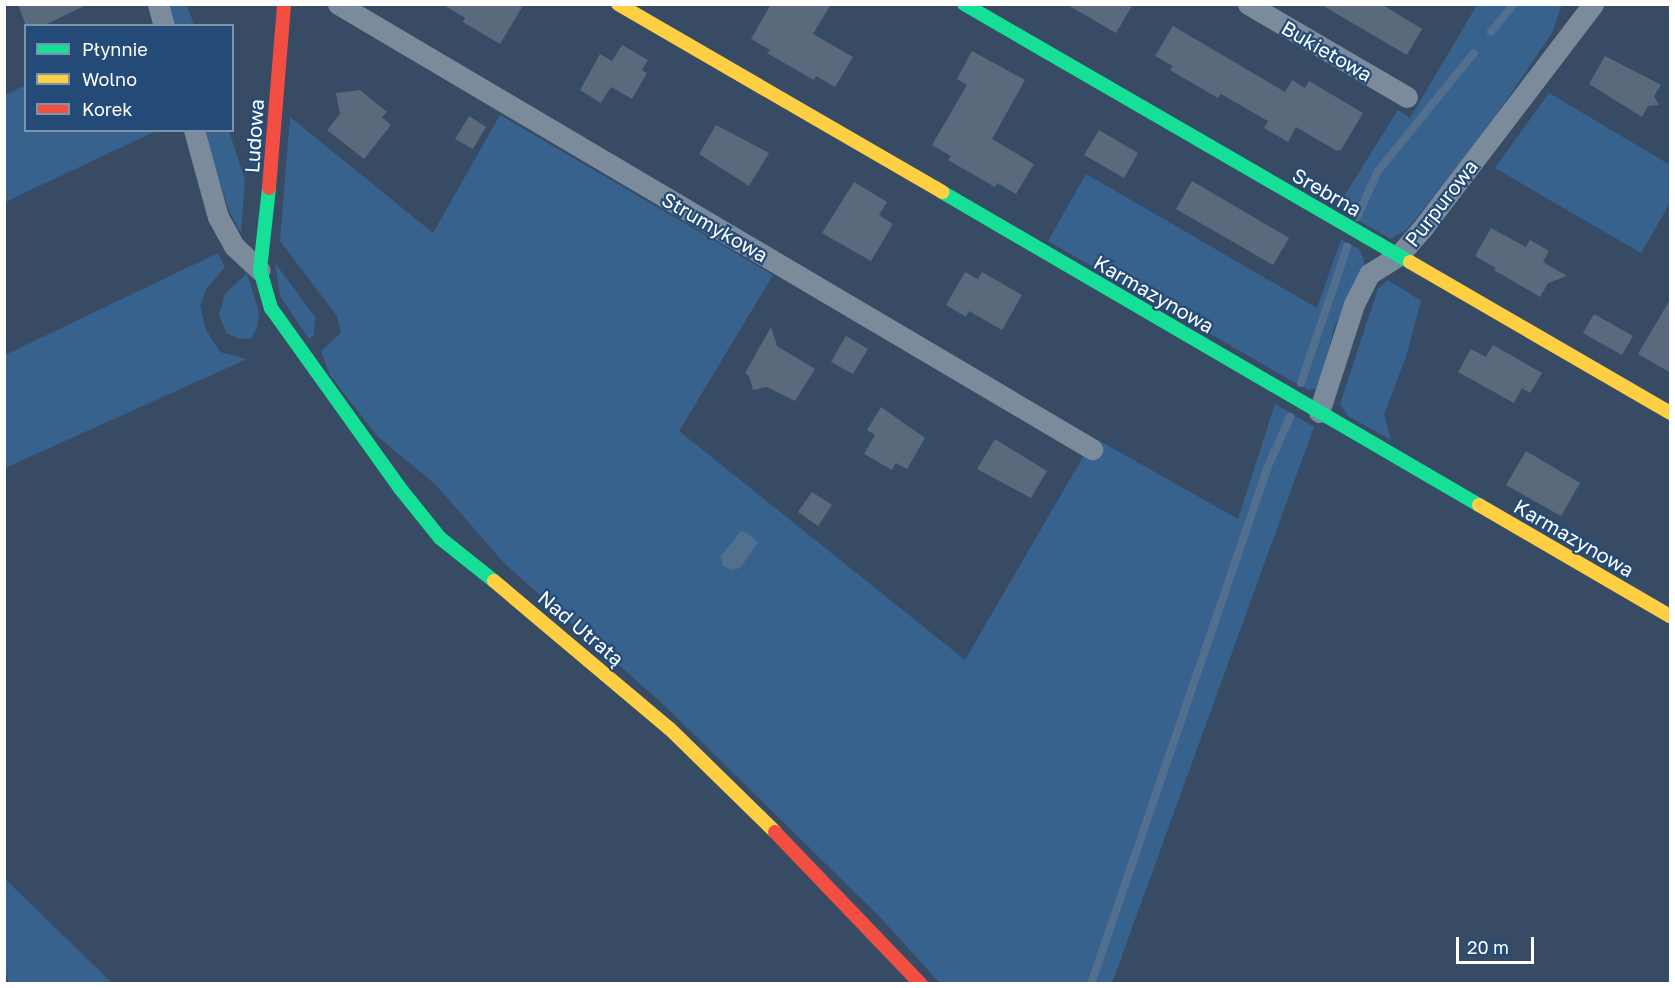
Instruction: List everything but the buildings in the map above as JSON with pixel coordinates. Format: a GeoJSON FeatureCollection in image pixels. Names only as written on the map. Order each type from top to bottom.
{"type":"FeatureCollection","features":[{"type":"Feature","properties":{"kind":"street"},"geometry":{"type":"LineString","coordinates":[[158,4],[163,24]]}},
{"type":"Feature","properties":{"kind":"street","name":"Ludowa"},"geometry":{"type":"LineString","coordinates":[[260,270],[265,245],[284,4]]}},
{"type":"Feature","properties":{"kind":"street","name":"Strumykowa"},"geometry":{"type":"LineString","coordinates":[[338,4],[1092,448]]}},
{"type":"Feature","properties":{"kind":"street","name":"Karmazynowa"},"geometry":{"type":"LineString","coordinates":[[618,4],[1671,616]]}},
{"type":"Feature","properties":{"kind":"street","name":"Srebrna"},"geometry":{"type":"LineString","coordinates":[[964,4],[1671,413]]}},
{"type":"Feature","properties":{"kind":"street","name":"Bukietowa"},"geometry":{"type":"LineString","coordinates":[[1248,4],[1407,97]]}},
{"type":"Feature","properties":{"kind":"street","name":"Purpurowa"},"geometry":{"type":"LineString","coordinates":[[1319,412],[1359,294],[1369,274],[1399,255],[1452,191],[1593,4]]}},
{"type":"Feature","properties":{"kind":"street"},"geometry":{"type":"LineString","coordinates":[[195,132],[218,218],[234,246],[260,270]]}},
{"type":"Feature","properties":{"kind":"street","name":"Nad Utratą"},"geometry":{"type":"LineString","coordinates":[[260,270],[271,308],[399,487],[440,538],[539,616],[670,729],[824,880],[921,984]]}},
{"type":"Feature","properties":{"kind":"shaded area"},"geometry":{"type":"Polygon","coordinates":[[[1562,4],[1552,33],[1469,155],[1407,229],[1391,239],[1349,215],[1340,203],[1398,110],[1410,118],[1477,5],[1562,4]]]}},
{"type":"Feature","properties":{"kind":"shaded area"},"geometry":{"type":"Polygon","coordinates":[[[166,5],[187,5],[194,24],[173,24],[166,5]]]}},
{"type":"Feature","properties":{"kind":"shaded area"},"geometry":{"type":"Polygon","coordinates":[[[24,86],[24,132],[154,132],[5,202],[5,95],[24,86]]]}},
{"type":"Feature","properties":{"kind":"shaded area"},"geometry":{"type":"Polygon","coordinates":[[[1549,93],[1670,165],[1670,203],[1641,253],[1495,168],[1549,93]]]}},
{"type":"Feature","properties":{"kind":"shaded area"},"geometry":{"type":"Polygon","coordinates":[[[500,115],[773,275],[679,431],[965,660],[1083,457],[1098,440],[1238,519],[1275,404],[1314,427],[1112,983],[940,983],[879,916],[664,705],[505,564],[436,485],[377,436],[330,375],[321,351],[341,333],[337,316],[280,241],[290,117],[433,233],[500,115]]]}},
{"type":"Feature","properties":{"kind":"shaded area"},"geometry":{"type":"Polygon","coordinates":[[[204,132],[229,132],[245,180],[241,233],[229,211],[204,132]]]}},
{"type":"Feature","properties":{"kind":"shaded area"},"geometry":{"type":"Polygon","coordinates":[[[1086,174],[1317,308],[1341,240],[1359,249],[1365,270],[1334,327],[1320,388],[1308,390],[1048,241],[1086,174]]]}},
{"type":"Feature","properties":{"kind":"shaded area"},"geometry":{"type":"Polygon","coordinates":[[[218,253],[225,267],[207,288],[200,305],[206,330],[220,352],[247,359],[5,468],[5,355],[218,253]]]}},
{"type":"Feature","properties":{"kind":"shaded area"},"geometry":{"type":"Polygon","coordinates":[[[275,263],[315,317],[314,335],[309,339],[280,296],[275,263]]]}},
{"type":"Feature","properties":{"kind":"shaded area"},"geometry":{"type":"Polygon","coordinates":[[[247,273],[259,313],[257,328],[251,338],[239,339],[226,333],[219,315],[225,294],[247,273]]]}},
{"type":"Feature","properties":{"kind":"shaded area"},"geometry":{"type":"Polygon","coordinates":[[[1388,280],[1421,301],[1406,357],[1384,414],[1391,440],[1348,416],[1340,404],[1378,289],[1388,280]]]}},
{"type":"Feature","properties":{"kind":"shaded area"},"geometry":{"type":"Polygon","coordinates":[[[741,531],[750,535],[758,543],[740,568],[732,570],[723,566],[720,557],[741,531]]]}},
{"type":"Feature","properties":{"kind":"shaded area"},"geometry":{"type":"Polygon","coordinates":[[[4,879],[112,983],[8,983],[4,964],[4,879]]]}},
{"type":"Feature","properties":{"kind":"waterway"},"geometry":{"type":"LineString","coordinates":[[1491,32],[1514,4]]}},
{"type":"Feature","properties":{"kind":"waterway"},"geometry":{"type":"LineString","coordinates":[[1357,217],[1378,171],[1474,53]]}},
{"type":"Feature","properties":{"kind":"waterway"},"geometry":{"type":"LineString","coordinates":[[1301,383],[1347,247]]}},
{"type":"Feature","properties":{"kind":"waterway"},"geometry":{"type":"LineString","coordinates":[[1091,984],[1268,466],[1290,417]]}},
{"type":"Feature","properties":{"kind":"traffic: fast"},"geometry":{"type":"LineString","coordinates":[[964,4],[1410,262]]}},
{"type":"Feature","properties":{"kind":"traffic: fast"},"geometry":{"type":"LineString","coordinates":[[269,188],[260,270],[271,308],[399,487],[440,538],[494,581]]}},
{"type":"Feature","properties":{"kind":"traffic: fast"},"geometry":{"type":"LineString","coordinates":[[942,192],[1479,505]]}},
{"type":"Feature","properties":{"kind":"traffic: slow"},"geometry":{"type":"LineString","coordinates":[[618,4],[942,192]]}},
{"type":"Feature","properties":{"kind":"traffic: slow"},"geometry":{"type":"LineString","coordinates":[[1410,262],[1670,413]]}},
{"type":"Feature","properties":{"kind":"traffic: slow"},"geometry":{"type":"LineString","coordinates":[[1479,505],[1670,616]]}},
{"type":"Feature","properties":{"kind":"traffic: slow"},"geometry":{"type":"LineString","coordinates":[[494,581],[670,729],[775,832]]}},
{"type":"Feature","properties":{"kind":"traffic: jam"},"geometry":{"type":"LineString","coordinates":[[269,188],[284,4]]}},
{"type":"Feature","properties":{"kind":"traffic: jam"},"geometry":{"type":"LineString","coordinates":[[775,832],[921,984]]}}]}
